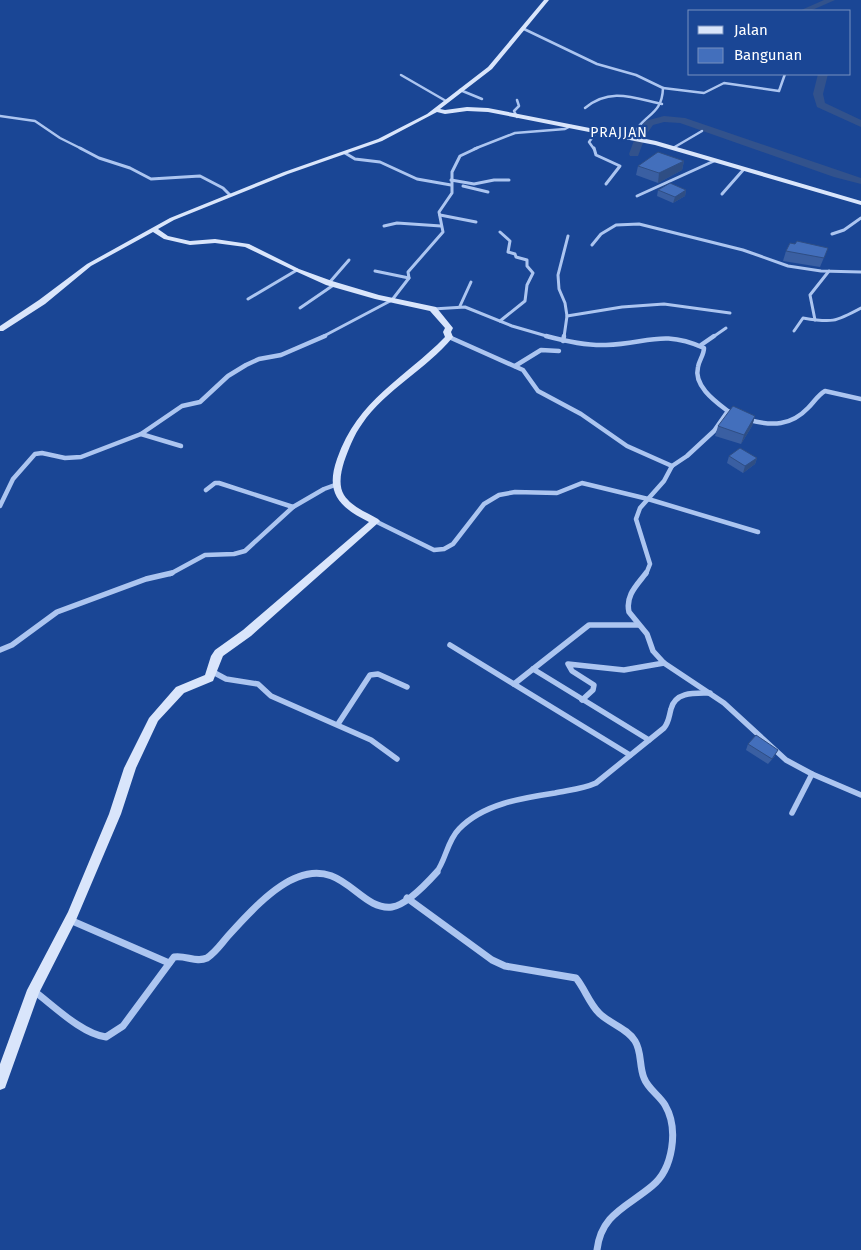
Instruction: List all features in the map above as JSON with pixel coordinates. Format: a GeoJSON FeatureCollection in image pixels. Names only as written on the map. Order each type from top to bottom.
{"type":"FeatureCollection","features":[{"type":"Feature","properties":{"kind":"street"},"geometry":{"type":"LineString","coordinates":[[0,330],[42,302],[89,265],[153,229],[230,195],[380,140],[436,110],[490,68],[547,0]]}},
{"type":"Feature","properties":{"kind":"street"},"geometry":{"type":"LineString","coordinates":[[524,29],[597,64],[638,76],[663,88],[704,93],[724,84],[779,91],[785,75]]}},
{"type":"Feature","properties":{"kind":"street"},"geometry":{"type":"LineString","coordinates":[[401,75],[446,101]]}},
{"type":"Feature","properties":{"kind":"street"},"geometry":{"type":"LineString","coordinates":[[635,139],[639,124],[662,104],[665,99],[663,88]]}},
{"type":"Feature","properties":{"kind":"street"},"geometry":{"type":"LineString","coordinates":[[460,90],[482,99]]}},
{"type":"Feature","properties":{"kind":"street"},"geometry":{"type":"LineString","coordinates":[[585,108],[598,98],[604,96],[662,104]]}},
{"type":"Feature","properties":{"kind":"street"},"geometry":{"type":"LineString","coordinates":[[517,100],[519,106],[514,111],[518,114],[517,117]]}},
{"type":"Feature","properties":{"kind":"street"},"geometry":{"type":"LineString","coordinates":[[436,110],[445,112],[467,109],[488,110],[647,141],[861,202]]}},
{"type":"Feature","properties":{"kind":"street"},"geometry":{"type":"LineString","coordinates":[[0,116],[35,122],[60,138],[99,158],[130,168],[151,179],[200,176],[223,188],[230,195]]}},
{"type":"Feature","properties":{"kind":"street"},"geometry":{"type":"LineString","coordinates":[[0,506],[13,479],[35,454],[42,453],[65,458],[81,457],[141,434],[182,406],[200,402],[228,376],[246,365],[259,359],[281,355],[325,336],[392,300],[408,278],[408,272],[442,235],[444,229],[439,212],[452,193],[451,183],[457,159],[470,151],[508,135],[565,129],[571,126]]}},
{"type":"Feature","properties":{"kind":"street"},"geometry":{"type":"LineString","coordinates":[[674,148],[702,131]]}},
{"type":"Feature","properties":{"kind":"street"},"geometry":{"type":"LineString","coordinates":[[597,132],[589,142],[594,148],[596,155],[620,166],[606,184]]}},
{"type":"Feature","properties":{"kind":"street"},"geometry":{"type":"LineString","coordinates":[[345,153],[355,159],[380,162],[417,179],[474,184],[491,180],[509,180]]}},
{"type":"Feature","properties":{"kind":"street"},"geometry":{"type":"LineString","coordinates":[[636,196],[714,161]]}},
{"type":"Feature","properties":{"kind":"street"},"geometry":{"type":"LineString","coordinates":[[722,194],[744,169]]}},
{"type":"Feature","properties":{"kind":"street"},"geometry":{"type":"LineString","coordinates":[[451,183],[488,192]]}},
{"type":"Feature","properties":{"kind":"street"},"geometry":{"type":"LineString","coordinates":[[440,215],[476,222]]}},
{"type":"Feature","properties":{"kind":"street"},"geometry":{"type":"LineString","coordinates":[[832,234],[844,230],[861,218]]}},
{"type":"Feature","properties":{"kind":"street"},"geometry":{"type":"LineString","coordinates":[[384,226],[397,223],[442,226]]}},
{"type":"Feature","properties":{"kind":"street"},"geometry":{"type":"LineString","coordinates":[[592,245],[601,234],[616,225],[638,224],[743,250],[788,266],[829,271],[861,272]]}},
{"type":"Feature","properties":{"kind":"street"},"geometry":{"type":"LineString","coordinates":[[153,229],[166,238],[190,244],[215,241],[248,245],[297,270],[332,284],[433,309],[460,306],[534,334],[563,341],[606,345],[661,337],[677,338],[701,345],[704,348],[704,353],[697,367],[699,383],[728,411],[736,415]]}},
{"type":"Feature","properties":{"kind":"street"},"geometry":{"type":"LineString","coordinates":[[500,232],[510,241],[508,252],[515,254],[516,257],[527,260],[527,266],[533,273],[526,291],[525,301],[500,321]]}},
{"type":"Feature","properties":{"kind":"street"},"geometry":{"type":"LineString","coordinates":[[563,341],[567,316],[565,303],[559,289],[558,275],[568,236]]}},
{"type":"Feature","properties":{"kind":"street"},"geometry":{"type":"LineString","coordinates":[[300,308],[332,284],[349,260]]}},
{"type":"Feature","properties":{"kind":"street"},"geometry":{"type":"LineString","coordinates":[[248,299],[297,270]]}},
{"type":"Feature","properties":{"kind":"street"},"geometry":{"type":"LineString","coordinates":[[375,271],[408,278]]}},
{"type":"Feature","properties":{"kind":"street"},"geometry":{"type":"LineString","coordinates":[[815,320],[810,295],[829,271]]}},
{"type":"Feature","properties":{"kind":"street"},"geometry":{"type":"LineString","coordinates":[[460,306],[471,282]]}},
{"type":"Feature","properties":{"kind":"street"},"geometry":{"type":"LineString","coordinates":[[567,316],[622,307],[664,304],[730,313]]}},
{"type":"Feature","properties":{"kind":"street"},"geometry":{"type":"LineString","coordinates":[[794,331],[801,319],[837,321],[861,308]]}},
{"type":"Feature","properties":{"kind":"street"},"geometry":{"type":"LineString","coordinates":[[433,309],[449,328],[447,332],[449,337],[515,366],[525,372],[535,389],[581,414],[627,446],[672,466]]}},
{"type":"Feature","properties":{"kind":"street"},"geometry":{"type":"LineString","coordinates":[[701,345],[726,328]]}},
{"type":"Feature","properties":{"kind":"street"},"geometry":{"type":"LineString","coordinates":[[449,337],[430,357],[370,406],[361,416],[348,438],[335,477],[340,496],[347,504],[375,521],[434,550],[442,550],[454,543],[486,503],[497,495],[511,492],[562,492],[576,484],[582,483],[648,498],[758,532]]}},
{"type":"Feature","properties":{"kind":"street"},"geometry":{"type":"LineString","coordinates":[[515,366],[541,348],[559,351]]}},
{"type":"Feature","properties":{"kind":"street"},"geometry":{"type":"LineString","coordinates":[[746,419],[776,425],[790,422],[809,407],[820,393],[825,391],[861,399]]}},
{"type":"Feature","properties":{"kind":"street"},"geometry":{"type":"LineString","coordinates":[[728,411],[709,436],[672,466],[664,481],[640,508],[636,519],[650,564],[646,574],[633,587],[628,608],[631,617],[647,634],[653,650],[664,663],[710,693],[786,760],[812,774],[861,795]]}},
{"type":"Feature","properties":{"kind":"street"},"geometry":{"type":"LineString","coordinates":[[141,434],[181,446]]}},
{"type":"Feature","properties":{"kind":"street"},"geometry":{"type":"LineString","coordinates":[[206,490],[215,483],[219,483],[293,507]]}},
{"type":"Feature","properties":{"kind":"street"},"geometry":{"type":"LineString","coordinates":[[0,650],[12,646],[57,612],[74,605],[146,580],[168,575],[205,556],[234,554],[245,551],[293,507],[324,489],[336,485]]}},
{"type":"Feature","properties":{"kind":"street"},"geometry":{"type":"LineString","coordinates":[[0,1083],[34,990],[70,920],[113,821],[130,768],[154,718],[180,690],[206,681],[213,672],[216,656],[219,653],[247,633],[375,521]]}},
{"type":"Feature","properties":{"kind":"street"},"geometry":{"type":"LineString","coordinates":[[514,684],[589,625],[639,625]]}},
{"type":"Feature","properties":{"kind":"street"},"geometry":{"type":"LineString","coordinates":[[450,645],[630,756]]}},
{"type":"Feature","properties":{"kind":"street"},"geometry":{"type":"LineString","coordinates":[[582,700],[593,690],[594,685],[572,671],[568,664],[624,670],[664,663]]}},
{"type":"Feature","properties":{"kind":"street"},"geometry":{"type":"LineString","coordinates":[[533,669],[649,740]]}},
{"type":"Feature","properties":{"kind":"street"},"geometry":{"type":"LineString","coordinates":[[213,672],[226,679],[258,684],[271,696],[371,740],[396,759]]}},
{"type":"Feature","properties":{"kind":"street"},"geometry":{"type":"LineString","coordinates":[[338,724],[370,675],[378,674],[407,687]]}},
{"type":"Feature","properties":{"kind":"street"},"geometry":{"type":"LineString","coordinates":[[34,990],[84,1028],[99,1036],[106,1037],[123,1026],[174,957],[181,955],[196,960],[203,960],[210,956],[235,928],[288,881],[301,875],[315,872],[327,873],[352,886],[376,903],[386,906],[396,905],[431,878],[440,867],[459,829],[480,814],[504,803],[588,787],[606,778],[669,723],[672,705],[677,699],[695,693],[710,693]]}},
{"type":"Feature","properties":{"kind":"street"},"geometry":{"type":"LineString","coordinates":[[792,813],[812,774]]}},
{"type":"Feature","properties":{"kind":"street"},"geometry":{"type":"LineString","coordinates":[[406,898],[498,963],[505,966],[576,978],[600,1013],[630,1034],[636,1043],[643,1062],[644,1077],[667,1108],[671,1133],[670,1154],[667,1167],[660,1179],[610,1217],[603,1226],[596,1240],[597,1250]]}},
{"type":"Feature","properties":{"kind":"street"},"geometry":{"type":"LineString","coordinates":[[70,920],[169,963]]}},
{"type":"Feature","properties":{"kind":"building"},"geometry":{"type":"Polygon","coordinates":[[[658,152],[684,161],[659,173],[638,166],[658,152]]]}},
{"type":"Feature","properties":{"kind":"building"},"geometry":{"type":"Polygon","coordinates":[[[670,183],[686,190],[675,197],[658,190],[670,183]]]}},
{"type":"Feature","properties":{"kind":"building"},"geometry":{"type":"Polygon","coordinates":[[[797,241],[828,248],[824,258],[786,251],[790,243],[795,244],[797,241]]]}},
{"type":"Feature","properties":{"kind":"building"},"geometry":{"type":"Polygon","coordinates":[[[733,406],[755,416],[744,435],[718,426],[733,406]]]}},
{"type":"Feature","properties":{"kind":"building"},"geometry":{"type":"Polygon","coordinates":[[[740,448],[757,458],[745,466],[729,456],[740,448]]]}},
{"type":"Feature","properties":{"kind":"building"},"geometry":{"type":"Polygon","coordinates":[[[756,735],[778,750],[772,759],[748,744],[756,735]]]}},
{"type":"Feature","properties":{"kind":"waterway"},"geometry":{"type":"LineString","coordinates":[[806,10],[831,0]]}},
{"type":"Feature","properties":{"kind":"waterway"},"geometry":{"type":"LineString","coordinates":[[823,75],[818,94],[820,105],[861,124]]}},
{"type":"Feature","properties":{"kind":"waterway"},"geometry":{"type":"LineString","coordinates":[[634,154],[641,135],[649,123],[664,119],[681,120],[838,175],[861,181]]}},
{"type":"Feature","properties":{"kind":"district","name":"PRAJJAN"},"geometry":{"type":"Point","coordinates":[619,132]}}]}
